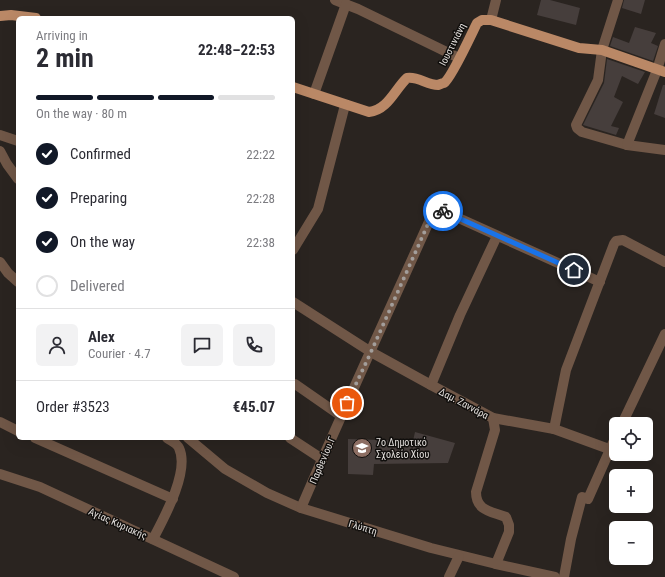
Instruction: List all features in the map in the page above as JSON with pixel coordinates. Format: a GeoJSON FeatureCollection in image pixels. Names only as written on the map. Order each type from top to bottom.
{"type":"FeatureCollection","features":[{"type":"Feature","properties":{"kind":"main road"},"geometry":{"type":"LineString","coordinates":[[0,16],[19,16]]}},
{"type":"Feature","properties":{"kind":"main road","name":"Ιουστινιάνη"},"geometry":{"type":"LineString","coordinates":[[295,88],[369,112],[376,111],[381,108],[407,78],[412,77],[429,84],[438,85],[444,83],[477,23],[482,20],[491,20]]}},
{"type":"Feature","properties":{"kind":"main road"},"geometry":{"type":"LineString","coordinates":[[491,20],[578,48],[602,50],[661,71]]}},
{"type":"Feature","properties":{"kind":"street"},"geometry":{"type":"LineString","coordinates":[[335,0],[459,58]]}},
{"type":"Feature","properties":{"kind":"street"},"geometry":{"type":"LineString","coordinates":[[491,20],[496,0]]}},
{"type":"Feature","properties":{"kind":"street"},"geometry":{"type":"LineString","coordinates":[[618,0],[602,50],[598,80],[576,126],[582,132],[627,146],[665,150]]}},
{"type":"Feature","properties":{"kind":"street"},"geometry":{"type":"LineString","coordinates":[[314,94],[346,4]]}},
{"type":"Feature","properties":{"kind":"street"},"geometry":{"type":"LineString","coordinates":[[627,146],[661,71],[665,44]]}},
{"type":"Feature","properties":{"kind":"street"},"geometry":{"type":"LineString","coordinates":[[295,247],[318,209],[345,105]]}},
{"type":"Feature","properties":{"kind":"street"},"geometry":{"type":"LineString","coordinates":[[0,135],[16,140]]}},
{"type":"Feature","properties":{"kind":"street"},"geometry":{"type":"LineString","coordinates":[[0,151],[16,176]]}},
{"type":"Feature","properties":{"kind":"street","name":"Παρθενίου.Γ"},"geometry":{"type":"LineString","coordinates":[[301,508],[432,215],[435,212],[443,211],[497,236]]}},
{"type":"Feature","properties":{"kind":"street"},"geometry":{"type":"LineString","coordinates":[[430,385],[460,314],[497,236],[600,282]]}},
{"type":"Feature","properties":{"kind":"street"},"geometry":{"type":"LineString","coordinates":[[554,428],[566,370],[614,244],[619,240],[623,240],[665,262]]}},
{"type":"Feature","properties":{"kind":"street"},"geometry":{"type":"LineString","coordinates":[[0,262],[8,274],[16,280]]}},
{"type":"Feature","properties":{"kind":"street","name":"Δαμ. Ζαννάρα"},"geometry":{"type":"LineString","coordinates":[[295,303],[371,352],[493,418],[554,428],[609,449]]}},
{"type":"Feature","properties":{"kind":"street"},"geometry":{"type":"LineString","coordinates":[[625,417],[665,334]]}},
{"type":"Feature","properties":{"kind":"street"},"geometry":{"type":"LineString","coordinates":[[295,384],[341,416]]}},
{"type":"Feature","properties":{"kind":"street"},"geometry":{"type":"LineString","coordinates":[[493,418],[495,430],[476,492],[476,501],[480,507],[506,517],[509,525],[509,532],[496,564]]}},
{"type":"Feature","properties":{"kind":"street"},"geometry":{"type":"LineString","coordinates":[[0,422],[16,429]]}},
{"type":"Feature","properties":{"kind":"street"},"geometry":{"type":"LineString","coordinates":[[40,440],[173,499]]}},
{"type":"Feature","properties":{"kind":"street"},"geometry":{"type":"LineString","coordinates":[[153,539],[173,499],[181,473],[181,454],[177,444],[170,440]]}},
{"type":"Feature","properties":{"kind":"street","name":"Γλύπτη"},"geometry":{"type":"LineString","coordinates":[[189,440],[225,469],[267,493],[301,508],[459,556],[555,577]]}},
{"type":"Feature","properties":{"kind":"street"},"geometry":{"type":"LineString","coordinates":[[293,440],[322,459]]}},
{"type":"Feature","properties":{"kind":"street"},"geometry":{"type":"LineString","coordinates":[[564,577],[582,498],[588,499],[609,449]]}},
{"type":"Feature","properties":{"kind":"street","name":"Αγίας Κυριακής"},"geometry":{"type":"LineString","coordinates":[[0,474],[40,488],[234,577]]}},
{"type":"Feature","properties":{"kind":"street"},"geometry":{"type":"LineString","coordinates":[[449,577],[459,556]]}},
{"type":"Feature","properties":{"kind":"building"},"geometry":{"type":"Polygon","coordinates":[[[541,0],[550,0],[580,8],[576,25],[537,15],[541,0]]]}},
{"type":"Feature","properties":{"kind":"building"},"geometry":{"type":"Polygon","coordinates":[[[624,0],[645,0],[641,14],[622,8],[624,0]]]}},
{"type":"Feature","properties":{"kind":"building"},"geometry":{"type":"Polygon","coordinates":[[[635,27],[656,33],[651,43],[658,46],[653,61],[610,46],[613,37],[629,43],[635,27]]]}},
{"type":"Feature","properties":{"kind":"building"},"geometry":{"type":"Polygon","coordinates":[[[607,59],[645,72],[638,84],[622,76],[614,97],[623,102],[611,126],[619,128],[616,135],[583,125],[604,83],[607,59]]]}},
{"type":"Feature","properties":{"kind":"building"},"geometry":{"type":"Polygon","coordinates":[[[663,85],[665,85],[665,118],[654,114],[663,85]]]}},
{"type":"Feature","properties":{"kind":"building"},"geometry":{"type":"Polygon","coordinates":[[[415,432],[455,443],[448,463],[374,464],[373,475],[348,474],[348,439],[413,441],[415,432]]]}},
{"type":"Feature","properties":{"kind":"way so far"},"geometry":{"type":"LineString","coordinates":[[347,403],[432,215],[435,212],[443,211]]}},
{"type":"Feature","properties":{"kind":"place","name":"7ο Δημοτικό Σχολείο Χίου"},"geometry":{"type":"Point","coordinates":[362,448]}},
{"type":"Feature","properties":{"kind":"route"},"geometry":{"type":"LineString","coordinates":[[443,211],[574,270]]}}]}
